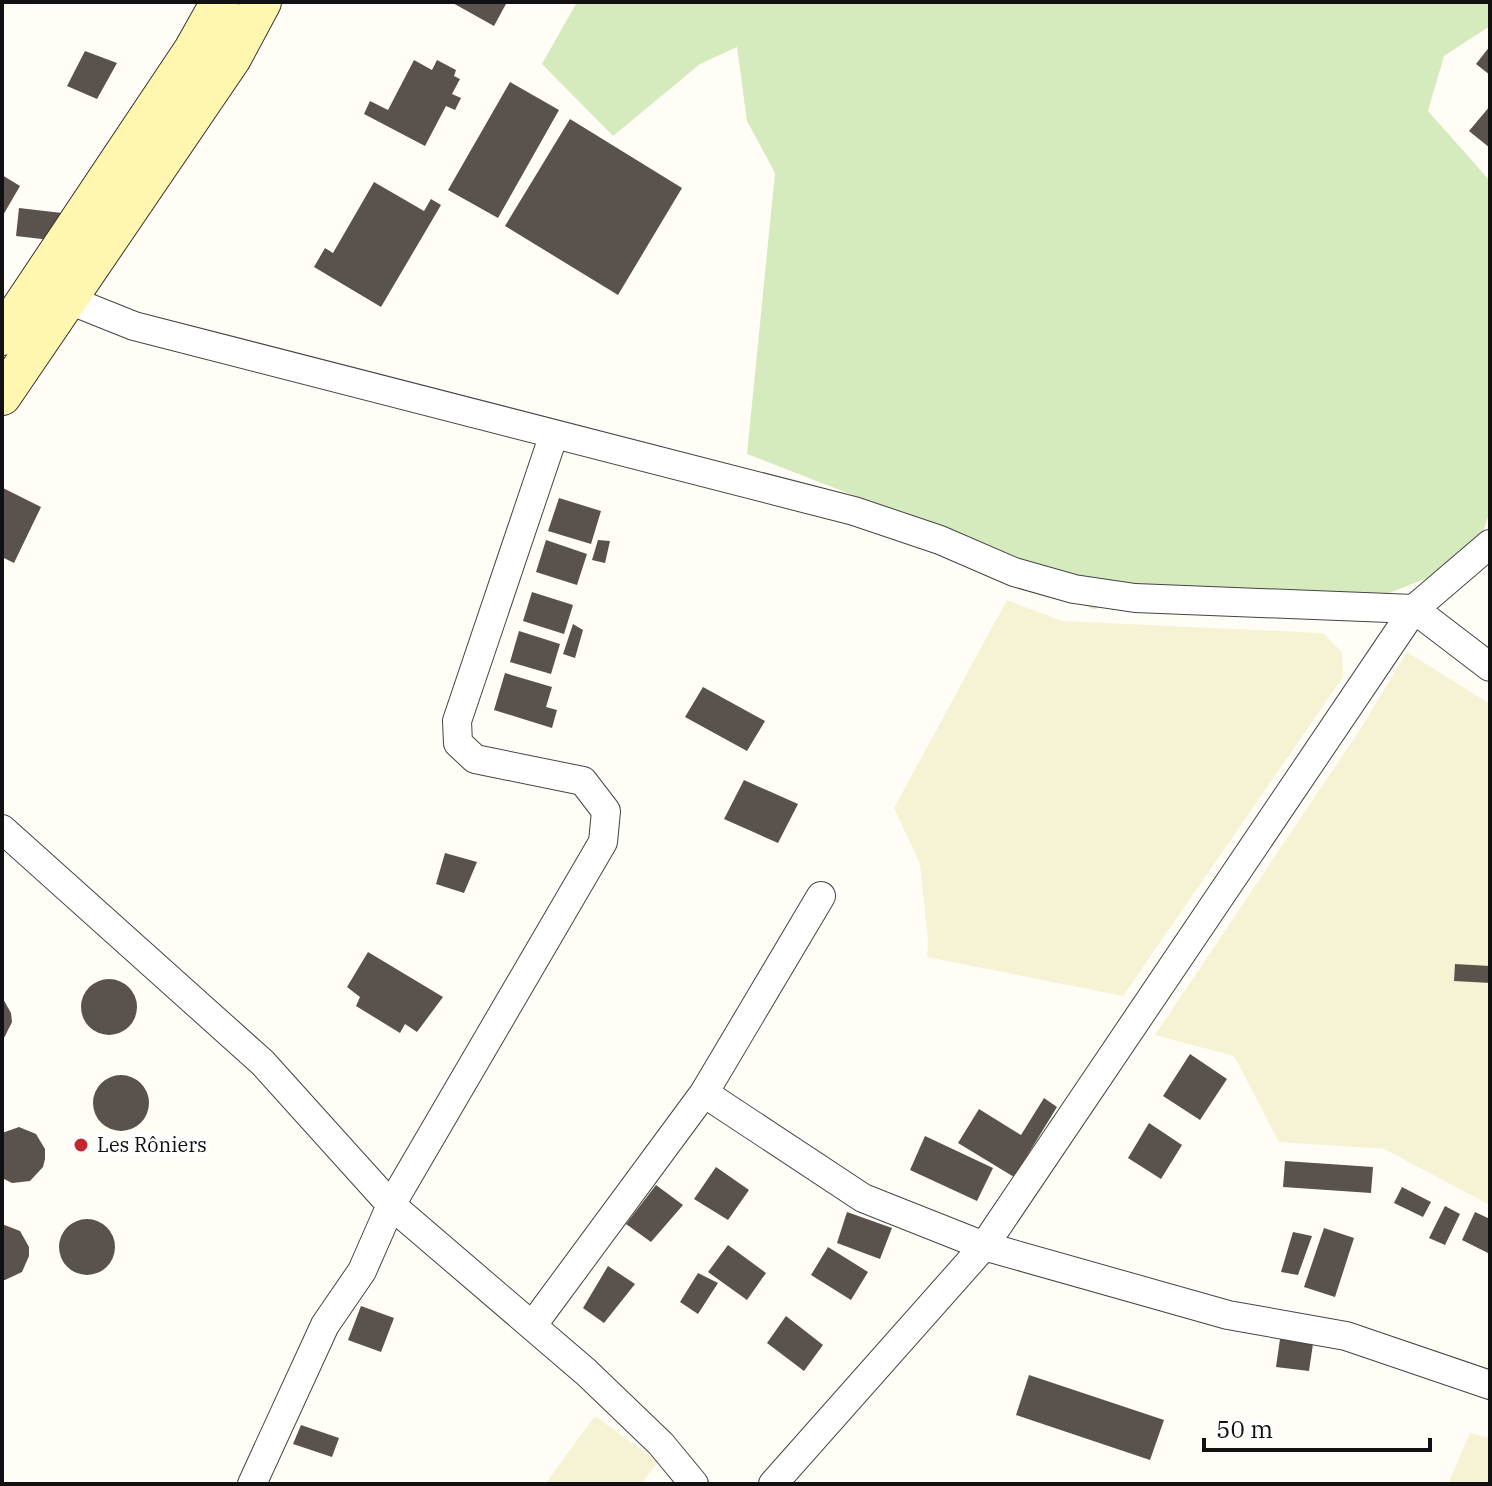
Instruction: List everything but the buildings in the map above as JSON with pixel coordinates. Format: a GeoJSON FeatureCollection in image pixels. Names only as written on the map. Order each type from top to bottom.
{"type":"FeatureCollection","features":[{"type":"Feature","properties":{"kind":"main road"},"geometry":{"type":"LineString","coordinates":[[2,396],[12,334],[35,283],[193,50],[220,2]]}},
{"type":"Feature","properties":{"kind":"main road"},"geometry":{"type":"LineString","coordinates":[[12,334],[69,300],[232,58],[262,2]]}},
{"type":"Feature","properties":{"kind":"street"},"geometry":{"type":"LineString","coordinates":[[69,300],[134,326],[854,511],[940,540],[1014,572],[1074,589],[1135,598],[1414,609],[1490,667]]}},
{"type":"Feature","properties":{"kind":"street"},"geometry":{"type":"LineString","coordinates":[[258,1482],[325,1325],[362,1271],[391,1205],[603,842],[606,811],[583,781],[475,759],[458,743],[457,721],[554,434]]}},
{"type":"Feature","properties":{"kind":"street"},"geometry":{"type":"LineString","coordinates":[[773,1484],[984,1246],[1414,609],[1490,544]]}},
{"type":"Feature","properties":{"kind":"street"},"geometry":{"type":"LineString","coordinates":[[2,829],[263,1063],[391,1205],[586,1372],[661,1444],[694,1484]]}},
{"type":"Feature","properties":{"kind":"street"},"geometry":{"type":"LineString","coordinates":[[532,1326],[704,1093],[821,896]]}},
{"type":"Feature","properties":{"kind":"street"},"geometry":{"type":"LineString","coordinates":[[704,1093],[863,1198],[984,1246],[1228,1315],[1346,1336],[1490,1385]]}},
{"type":"Feature","properties":{"kind":"shaded area"},"geometry":{"type":"Polygon","coordinates":[[[1007,600],[1062,621],[1323,633],[1342,652],[1343,677],[1123,996],[927,957],[920,864],[894,808],[1007,600]]]}},
{"type":"Feature","properties":{"kind":"shaded area"},"geometry":{"type":"Polygon","coordinates":[[[1407,652],[1490,704],[1490,1205],[1384,1149],[1279,1142],[1234,1056],[1155,1035],[1361,728],[1407,652]]]}},
{"type":"Feature","properties":{"kind":"shaded area"},"geometry":{"type":"Polygon","coordinates":[[[595,1416],[658,1462],[641,1484],[545,1484],[595,1416]]]}},
{"type":"Feature","properties":{"kind":"shaded area"},"geometry":{"type":"Polygon","coordinates":[[[1470,1433],[1490,1438],[1490,1484],[1448,1484],[1470,1433]]]}},
{"type":"Feature","properties":{"kind":"green space"},"geometry":{"type":"Polygon","coordinates":[[[577,2],[1490,2],[1490,26],[1444,56],[1428,111],[1490,181],[1490,510],[1484,530],[1435,575],[1369,601],[1226,588],[1093,609],[1017,576],[886,508],[747,454],[775,173],[747,121],[737,47],[700,64],[613,136],[542,64],[577,2]]]}},
{"type":"Feature","properties":{"kind":"place","name":"Les Rôniers"},"geometry":{"type":"Point","coordinates":[81,1145]}}]}
